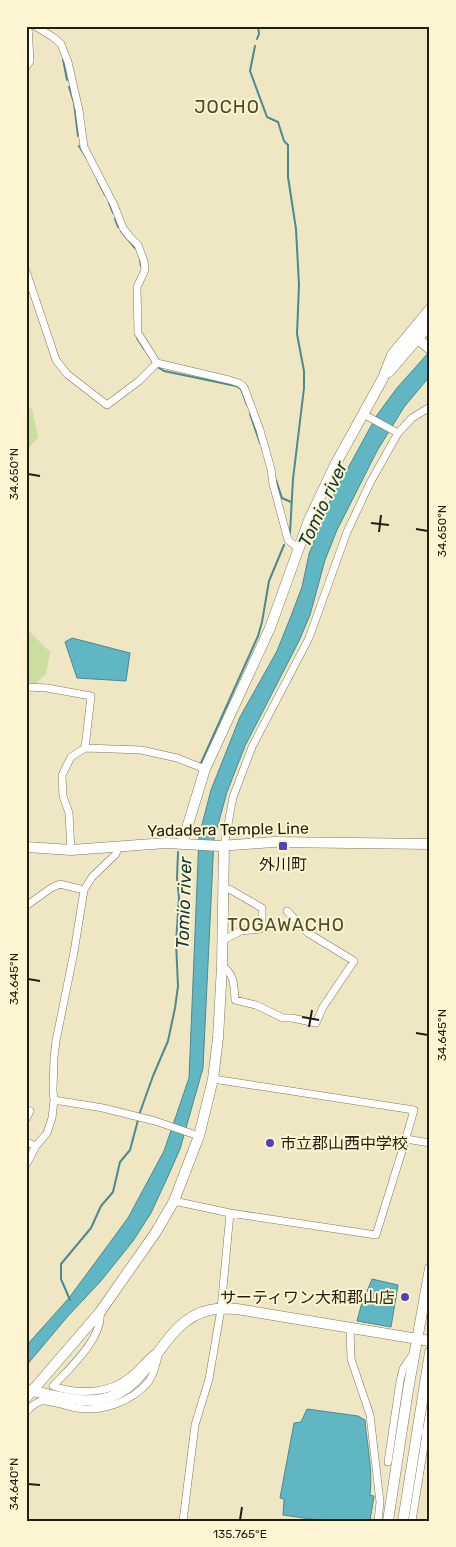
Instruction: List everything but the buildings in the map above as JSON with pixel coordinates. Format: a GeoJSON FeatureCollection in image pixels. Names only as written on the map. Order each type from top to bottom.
{"type":"FeatureCollection","features":[{"type":"Feature","properties":{"kind":"street"},"geometry":{"type":"LineString","coordinates":[[26,67],[30,61],[28,26]]}},
{"type":"Feature","properties":{"kind":"street"},"geometry":{"type":"LineString","coordinates":[[35,26],[53,36],[61,44],[68,62],[79,110],[84,147],[114,205],[123,228],[138,245],[144,261],[145,270],[137,287],[138,333],[157,363],[229,380],[239,383],[244,387],[260,430],[288,540],[298,548]]}},
{"type":"Feature","properties":{"kind":"street"},"geometry":{"type":"LineString","coordinates":[[26,271],[56,360],[67,374],[107,405],[139,381],[157,363]]}},
{"type":"Feature","properties":{"kind":"street"},"geometry":{"type":"LineString","coordinates":[[186,844],[205,769],[270,628],[309,520],[335,465],[367,416],[392,355],[423,335],[430,309]]}},
{"type":"Feature","properties":{"kind":"street"},"geometry":{"type":"LineString","coordinates":[[28,1392],[100,1312],[156,1232],[174,1201],[213,1079],[218,1038],[222,966],[222,846],[233,797],[252,746],[302,654],[347,532],[370,483],[398,433],[412,418],[430,407]]}},
{"type":"Feature","properties":{"kind":"street"},"geometry":{"type":"LineString","coordinates":[[367,416],[398,433]]}},
{"type":"Feature","properties":{"kind":"street"},"geometry":{"type":"LineString","coordinates":[[26,687],[47,688],[91,696],[85,748]]}},
{"type":"Feature","properties":{"kind":"street"},"geometry":{"type":"LineString","coordinates":[[71,850],[69,812],[63,796],[62,775],[70,757],[85,748],[141,750],[178,758],[205,769]]}},
{"type":"Feature","properties":{"kind":"street","name":"Yadadera Temple Line"},"geometry":{"type":"LineString","coordinates":[[26,847],[71,850],[166,843],[222,846],[273,842],[430,844]]}},
{"type":"Feature","properties":{"kind":"street"},"geometry":{"type":"LineString","coordinates":[[26,1165],[36,1146],[47,1133],[52,1118],[56,1041],[84,890],[92,877],[116,854],[118,846]]}},
{"type":"Feature","properties":{"kind":"street"},"geometry":{"type":"LineString","coordinates":[[26,906],[51,888],[60,884],[84,890]]}},
{"type":"Feature","properties":{"kind":"street"},"geometry":{"type":"LineString","coordinates":[[222,940],[241,931],[260,929],[262,924],[262,908],[223,887]]}},
{"type":"Feature","properties":{"kind":"street"},"geometry":{"type":"LineString","coordinates":[[222,966],[227,969],[233,978],[235,1000],[256,1005],[283,1018],[292,1018],[316,1024],[323,1008],[354,960],[308,933],[287,911]]}},
{"type":"Feature","properties":{"kind":"street"},"geometry":{"type":"LineString","coordinates":[[174,1201],[230,1213],[376,1235],[414,1110],[213,1079]]}},
{"type":"Feature","properties":{"kind":"street"},"geometry":{"type":"LineString","coordinates":[[54,1100],[103,1108],[162,1123],[196,1135]]}},
{"type":"Feature","properties":{"kind":"street"},"geometry":{"type":"LineString","coordinates":[[26,1109],[30,1111],[26,1119]]}},
{"type":"Feature","properties":{"kind":"street"},"geometry":{"type":"LineString","coordinates":[[406,1139],[430,1143]]}},
{"type":"Feature","properties":{"kind":"street"},"geometry":{"type":"LineString","coordinates":[[26,1142],[36,1146]]}},
{"type":"Feature","properties":{"kind":"street"},"geometry":{"type":"LineString","coordinates":[[182,1521],[196,1425],[209,1379],[221,1309],[230,1213]]}},
{"type":"Feature","properties":{"kind":"street"},"geometry":{"type":"LineString","coordinates":[[388,1521],[414,1353],[430,1268]]}},
{"type":"Feature","properties":{"kind":"street"},"geometry":{"type":"LineString","coordinates":[[28,1392],[96,1400],[122,1392],[142,1376],[173,1332],[190,1318],[210,1310],[237,1309],[430,1341]]}},
{"type":"Feature","properties":{"kind":"street"},"geometry":{"type":"LineString","coordinates":[[100,1312],[101,1319],[87,1348],[53,1386],[83,1392],[109,1388],[132,1376],[144,1361],[159,1351]]}},
{"type":"Feature","properties":{"kind":"street"},"geometry":{"type":"LineString","coordinates":[[350,1328],[351,1358],[370,1415],[380,1502],[378,1521]]}},
{"type":"Feature","properties":{"kind":"street"},"geometry":{"type":"LineString","coordinates":[[26,1412],[32,1406],[42,1401],[78,1408],[112,1406],[132,1396],[149,1381],[154,1372],[159,1351]]}},
{"type":"Feature","properties":{"kind":"street"},"geometry":{"type":"LineString","coordinates":[[403,1521],[430,1352]]}},
{"type":"Feature","properties":{"kind":"street"},"geometry":{"type":"LineString","coordinates":[[388,1462],[400,1381],[403,1369],[414,1353]]}},
{"type":"Feature","properties":{"kind":"street"},"geometry":{"type":"LineString","coordinates":[[412,1521],[428,1433],[430,1409]]}},
{"type":"Feature","properties":{"kind":"green space"},"geometry":{"type":"Polygon","coordinates":[[[26,407],[32,409],[38,437],[26,452],[26,407]]]}},
{"type":"Feature","properties":{"kind":"green space"},"geometry":{"type":"Polygon","coordinates":[[[26,628],[50,652],[46,674],[26,692],[26,628]]]}},
{"type":"Feature","properties":{"kind":"water"},"geometry":{"type":"Polygon","coordinates":[[[430,351],[430,376],[404,407],[377,451],[337,530],[325,560],[310,615],[299,641],[245,746],[227,792],[214,839],[203,1068],[180,1149],[151,1213],[133,1241],[100,1282],[68,1316],[26,1366],[26,1346],[69,1298],[128,1218],[164,1151],[189,1078],[199,836],[211,790],[240,717],[277,651],[302,587],[309,554],[329,503],[377,415],[397,388],[430,351]]]}},
{"type":"Feature","properties":{"kind":"water"},"geometry":{"type":"Polygon","coordinates":[[[72,638],[130,653],[126,681],[77,678],[65,642],[72,638]]]}},
{"type":"Feature","properties":{"kind":"water"},"geometry":{"type":"Polygon","coordinates":[[[372,1279],[398,1285],[391,1327],[357,1321],[372,1279]]]}},
{"type":"Feature","properties":{"kind":"water"},"geometry":{"type":"Polygon","coordinates":[[[307,1409],[358,1416],[365,1420],[370,1467],[370,1495],[374,1496],[370,1521],[324,1521],[283,1515],[284,1499],[280,1498],[294,1423],[301,1422],[307,1409]]]}},
{"type":"Feature","properties":{"kind":"waterway"},"geometry":{"type":"LineString","coordinates":[[257,39],[259,34],[258,26]]}},
{"type":"Feature","properties":{"kind":"waterway","name":"Tomio river"},"geometry":{"type":"LineString","coordinates":[[255,46],[250,71],[267,117],[278,122],[284,141],[288,145],[288,177],[296,229],[299,285],[297,334],[304,371],[304,388],[293,479],[290,533]]}},
{"type":"Feature","properties":{"kind":"waterway"},"geometry":{"type":"LineString","coordinates":[[63,59],[67,80]]}},
{"type":"Feature","properties":{"kind":"waterway"},"geometry":{"type":"LineString","coordinates":[[69,87],[74,103],[78,136]]}},
{"type":"Feature","properties":{"kind":"waterway"},"geometry":{"type":"LineString","coordinates":[[79,146],[87,159]]}},
{"type":"Feature","properties":{"kind":"waterway"},"geometry":{"type":"LineString","coordinates":[[97,179],[105,195]]}},
{"type":"Feature","properties":{"kind":"waterway"},"geometry":{"type":"LineString","coordinates":[[109,203],[113,213]]}},
{"type":"Feature","properties":{"kind":"waterway"},"geometry":{"type":"LineString","coordinates":[[115,219],[118,227]]}},
{"type":"Feature","properties":{"kind":"waterway"},"geometry":{"type":"LineString","coordinates":[[121,231],[135,248]]}},
{"type":"Feature","properties":{"kind":"waterway"},"geometry":{"type":"LineString","coordinates":[[140,259],[141,266]]}},
{"type":"Feature","properties":{"kind":"waterway"},"geometry":{"type":"LineString","coordinates":[[137,338],[144,349]]}},
{"type":"Feature","properties":{"kind":"waterway"},"geometry":{"type":"LineString","coordinates":[[156,366],[164,371],[236,386],[241,389],[247,405]]}},
{"type":"Feature","properties":{"kind":"waterway"},"geometry":{"type":"LineString","coordinates":[[250,414],[260,443]]}},
{"type":"Feature","properties":{"kind":"waterway"},"geometry":{"type":"LineString","coordinates":[[276,480],[282,498],[291,502]]}},
{"type":"Feature","properties":{"kind":"waterway"},"geometry":{"type":"LineString","coordinates":[[201,763],[258,636],[269,581],[284,545]]}},
{"type":"Feature","properties":{"kind":"waterway","name":"Tomio river"},"geometry":{"type":"LineString","coordinates":[[139,1115],[168,1041],[175,1008],[178,986],[176,942],[179,898],[177,878],[178,852]]}},
{"type":"Feature","properties":{"kind":"waterway"},"geometry":{"type":"LineString","coordinates":[[70,1300],[61,1279],[61,1264],[91,1228],[101,1206],[113,1192],[120,1162],[130,1150],[138,1120]]}},
{"type":"Feature","properties":{"kind":"place","name":"外川町"},"geometry":{"type":"Point","coordinates":[283,846]}},
{"type":"Feature","properties":{"kind":"place","name":"市立郡山西中学校"},"geometry":{"type":"Point","coordinates":[270,1143]}},
{"type":"Feature","properties":{"kind":"place","name":"サーティワン大和郡山店"},"geometry":{"type":"Point","coordinates":[405,1297]}},
{"type":"Feature","properties":{"kind":"district","name":"JOCHO"},"geometry":{"type":"Point","coordinates":[227,107]}},
{"type":"Feature","properties":{"kind":"district","name":"TOGAWACHO"},"geometry":{"type":"Point","coordinates":[286,925]}}]}
